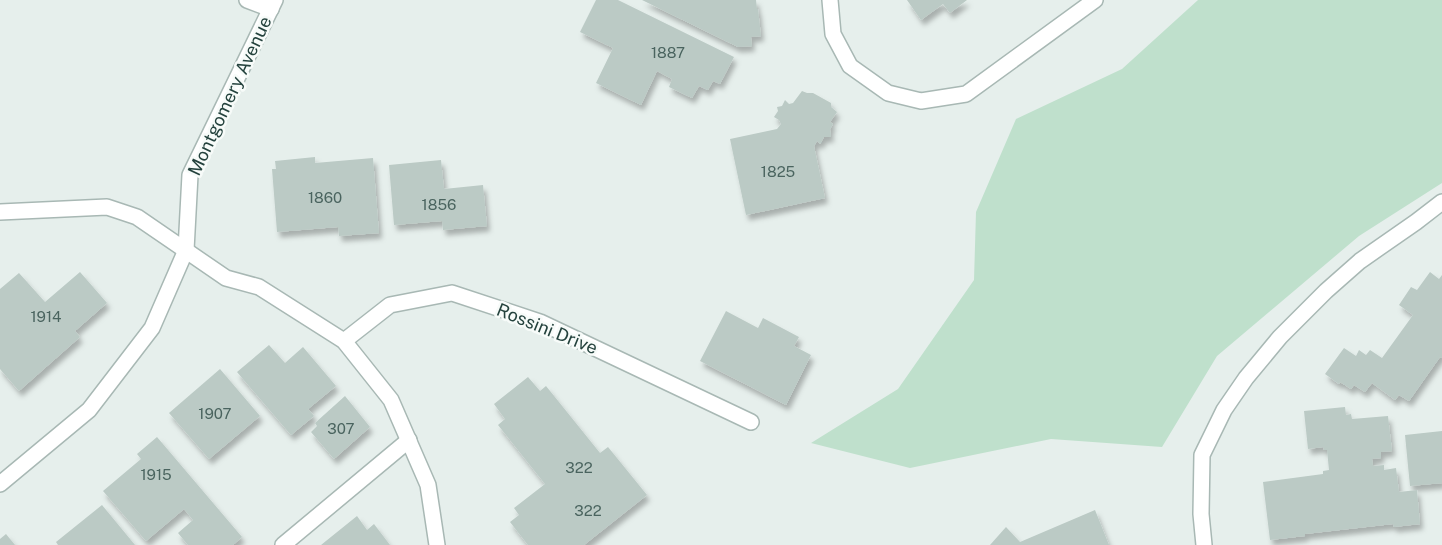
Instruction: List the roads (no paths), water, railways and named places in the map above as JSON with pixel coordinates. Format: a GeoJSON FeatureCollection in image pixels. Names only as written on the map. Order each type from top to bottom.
{"type":"FeatureCollection","features":[{"type":"Feature","properties":{"kind":"street"},"geometry":{"type":"LineString","coordinates":[[247,0],[273,5]]}},
{"type":"Feature","properties":{"kind":"street"},"geometry":{"type":"LineString","coordinates":[[830,0],[833,34],[850,66],[888,94],[921,101],[966,94],[1095,0]]}},
{"type":"Feature","properties":{"kind":"street","name":"Montgomery Avenue"},"geometry":{"type":"LineString","coordinates":[[0,484],[89,410],[152,328],[186,250],[190,175],[273,5]]}},
{"type":"Feature","properties":{"kind":"street"},"geometry":{"type":"LineString","coordinates":[[1204,545],[1201,514],[1202,455],[1224,410],[1246,378],[1280,338],[1326,291],[1360,261],[1442,202]]}},
{"type":"Feature","properties":{"kind":"street"},"geometry":{"type":"LineString","coordinates":[[0,212],[107,207],[137,217],[226,278],[259,287],[344,341],[391,400],[428,485],[437,545]]}},
{"type":"Feature","properties":{"kind":"street","name":"Rossini Drive"},"geometry":{"type":"LineString","coordinates":[[344,341],[390,305],[452,293],[540,322],[751,422]]}},
{"type":"Feature","properties":{"kind":"street"},"geometry":{"type":"LineString","coordinates":[[283,545],[409,440]]}}]}
